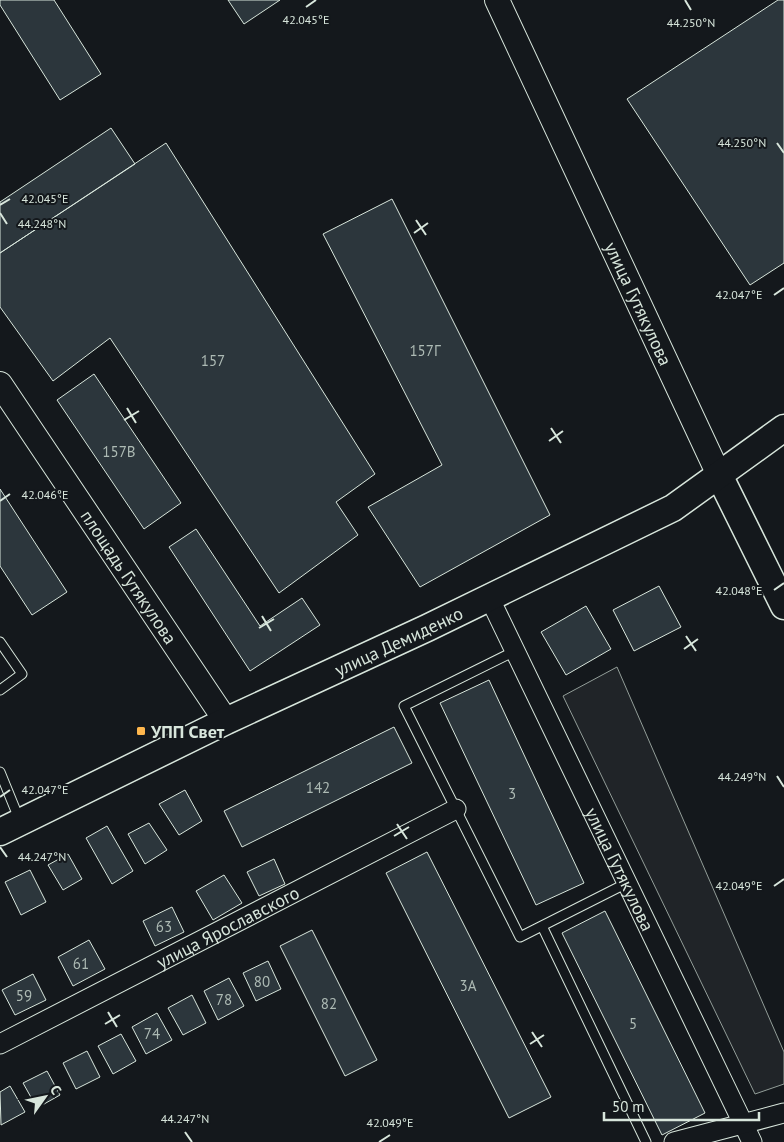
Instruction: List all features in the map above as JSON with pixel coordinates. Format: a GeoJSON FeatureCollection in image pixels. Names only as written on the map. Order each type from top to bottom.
{"type":"FeatureCollection","features":[{"type":"Feature","properties":{"kind":"main road","name":"улица Демиденко"},"geometry":{"type":"LineString","coordinates":[[10,827],[226,721],[673,508],[784,428]]}},
{"type":"Feature","properties":{"kind":"main road","name":"улица Гутякулова"},"geometry":{"type":"LineString","coordinates":[[719,475],[784,606]]}},
{"type":"Feature","properties":{"kind":"street","name":"улица Гутякулова"},"geometry":{"type":"LineString","coordinates":[[497,0],[719,475]]}},
{"type":"Feature","properties":{"kind":"street","name":"площадь Гутякулова"},"geometry":{"type":"LineString","coordinates":[[0,384],[226,721]]}},
{"type":"Feature","properties":{"kind":"street","name":"улица Гутякулова"},"geometry":{"type":"LineString","coordinates":[[489,597],[752,1142]]}},
{"type":"Feature","properties":{"kind":"street","name":"улица Ярославского"},"geometry":{"type":"LineString","coordinates":[[0,1044],[456,809]]}},
{"type":"Feature","properties":{"kind":"street"},"geometry":{"type":"LineString","coordinates":[[674,1142],[784,1113]]}},
{"type":"Feature","properties":{"kind":"lane"},"geometry":{"type":"LineString","coordinates":[[0,642],[22,674],[0,690]]}},
{"type":"Feature","properties":{"kind":"lane"},"geometry":{"type":"LineString","coordinates":[[515,651],[404,706],[520,937],[627,883]]}},
{"type":"Feature","properties":{"kind":"lane"},"geometry":{"type":"LineString","coordinates":[[0,772],[10,827]]}},
{"type":"Feature","properties":{"kind":"lane"},"geometry":{"type":"LineString","coordinates":[[542,926],[646,1142]]}},
{"type":"Feature","properties":{"kind":"shaded area"},"geometry":{"type":"Polygon","coordinates":[[[617,667],[784,1052],[784,1084],[755,1094],[563,696],[617,667]]]}},
{"type":"Feature","properties":{"kind":"building"},"geometry":{"type":"Polygon","coordinates":[[[0,0],[54,0],[101,74],[60,100],[0,5],[0,0]]]}},
{"type":"Feature","properties":{"kind":"building"},"geometry":{"type":"Polygon","coordinates":[[[228,0],[280,0],[244,24],[228,0]]]}},
{"type":"Feature","properties":{"kind":"building"},"geometry":{"type":"Polygon","coordinates":[[[778,0],[784,0],[784,263],[750,285],[627,99],[778,0]]]}},
{"type":"Feature","properties":{"kind":"building"},"geometry":{"type":"Polygon","coordinates":[[[111,128],[135,164],[0,253],[0,202],[111,128]]]}},
{"type":"Feature","properties":{"kind":"building"},"geometry":{"type":"Polygon","coordinates":[[[166,143],[375,474],[336,502],[358,535],[279,593],[110,338],[53,381],[0,307],[0,253],[166,143]]]}},
{"type":"Feature","properties":{"kind":"building"},"geometry":{"type":"Polygon","coordinates":[[[392,199],[550,515],[420,587],[368,507],[442,465],[323,234],[392,199]]]}},
{"type":"Feature","properties":{"kind":"building"},"geometry":{"type":"Polygon","coordinates":[[[94,374],[181,503],[144,529],[57,400],[94,374]]]}},
{"type":"Feature","properties":{"kind":"building"},"geometry":{"type":"Polygon","coordinates":[[[0,489],[67,592],[32,615],[0,566],[0,489]]]}},
{"type":"Feature","properties":{"kind":"building"},"geometry":{"type":"Polygon","coordinates":[[[196,529],[260,626],[302,598],[320,625],[250,671],[169,547],[196,529]]]}},
{"type":"Feature","properties":{"kind":"building"},"geometry":{"type":"Polygon","coordinates":[[[659,586],[681,627],[634,651],[613,610],[659,586]]]}},
{"type":"Feature","properties":{"kind":"building"},"geometry":{"type":"Polygon","coordinates":[[[586,606],[611,649],[566,675],[541,632],[586,606]]]}},
{"type":"Feature","properties":{"kind":"building"},"geometry":{"type":"Polygon","coordinates":[[[489,680],[584,883],[536,905],[440,703],[489,680]]]}},
{"type":"Feature","properties":{"kind":"building"},"geometry":{"type":"Polygon","coordinates":[[[394,727],[412,763],[242,847],[224,811],[394,727]]]}},
{"type":"Feature","properties":{"kind":"building"},"geometry":{"type":"Polygon","coordinates":[[[185,790],[202,821],[179,835],[159,804],[185,790]]]}},
{"type":"Feature","properties":{"kind":"building"},"geometry":{"type":"Polygon","coordinates":[[[149,823],[167,850],[145,864],[128,834],[149,823]]]}},
{"type":"Feature","properties":{"kind":"building"},"geometry":{"type":"Polygon","coordinates":[[[107,826],[133,871],[112,884],[86,838],[107,826]]]}},
{"type":"Feature","properties":{"kind":"building"},"geometry":{"type":"Polygon","coordinates":[[[427,852],[551,1097],[509,1118],[386,873],[427,852]]]}},
{"type":"Feature","properties":{"kind":"building"},"geometry":{"type":"Polygon","coordinates":[[[68,854],[82,879],[63,890],[48,865],[68,854]]]}},
{"type":"Feature","properties":{"kind":"building"},"geometry":{"type":"Polygon","coordinates":[[[274,859],[285,884],[259,896],[247,872],[274,859]]]}},
{"type":"Feature","properties":{"kind":"building"},"geometry":{"type":"Polygon","coordinates":[[[30,870],[46,902],[21,915],[5,882],[30,870]]]}},
{"type":"Feature","properties":{"kind":"building"},"geometry":{"type":"Polygon","coordinates":[[[224,875],[242,903],[213,920],[196,891],[224,875]]]}},
{"type":"Feature","properties":{"kind":"building"},"geometry":{"type":"Polygon","coordinates":[[[172,907],[184,932],[155,946],[143,921],[172,907]]]}},
{"type":"Feature","properties":{"kind":"building"},"geometry":{"type":"Polygon","coordinates":[[[605,911],[705,1113],[662,1135],[562,933],[605,911]]]}},
{"type":"Feature","properties":{"kind":"building"},"geometry":{"type":"Polygon","coordinates":[[[312,930],[377,1060],[345,1076],[280,946],[312,930]]]}},
{"type":"Feature","properties":{"kind":"building"},"geometry":{"type":"Polygon","coordinates":[[[89,940],[105,969],[73,986],[58,957],[89,940]]]}},
{"type":"Feature","properties":{"kind":"building"},"geometry":{"type":"Polygon","coordinates":[[[268,961],[281,989],[256,1001],[243,973],[268,961]]]}},
{"type":"Feature","properties":{"kind":"building"},"geometry":{"type":"Polygon","coordinates":[[[33,974],[46,1000],[15,1015],[2,990],[33,974]]]}},
{"type":"Feature","properties":{"kind":"building"},"geometry":{"type":"Polygon","coordinates":[[[229,978],[244,1006],[218,1020],[204,991],[229,978]]]}},
{"type":"Feature","properties":{"kind":"building"},"geometry":{"type":"Polygon","coordinates":[[[192,995],[206,1023],[183,1035],[168,1008],[192,995]]]}},
{"type":"Feature","properties":{"kind":"building"},"geometry":{"type":"Polygon","coordinates":[[[157,1013],[172,1040],[146,1054],[132,1027],[157,1013]]]}},
{"type":"Feature","properties":{"kind":"building"},"geometry":{"type":"Polygon","coordinates":[[[121,1034],[136,1061],[113,1074],[98,1046],[121,1034]]]}},
{"type":"Feature","properties":{"kind":"building"},"geometry":{"type":"Polygon","coordinates":[[[87,1051],[100,1077],[76,1089],[63,1063],[87,1051]]]}},
{"type":"Feature","properties":{"kind":"building"},"geometry":{"type":"Polygon","coordinates":[[[47,1071],[60,1095],[37,1108],[23,1083],[47,1071]]]}},
{"type":"Feature","properties":{"kind":"building"},"geometry":{"type":"Polygon","coordinates":[[[10,1086],[25,1112],[1,1125],[0,1092],[10,1086]]]}},
{"type":"Feature","properties":{"kind":"place","name":"УПП Свет"},"geometry":{"type":"Point","coordinates":[141,731]}}]}
